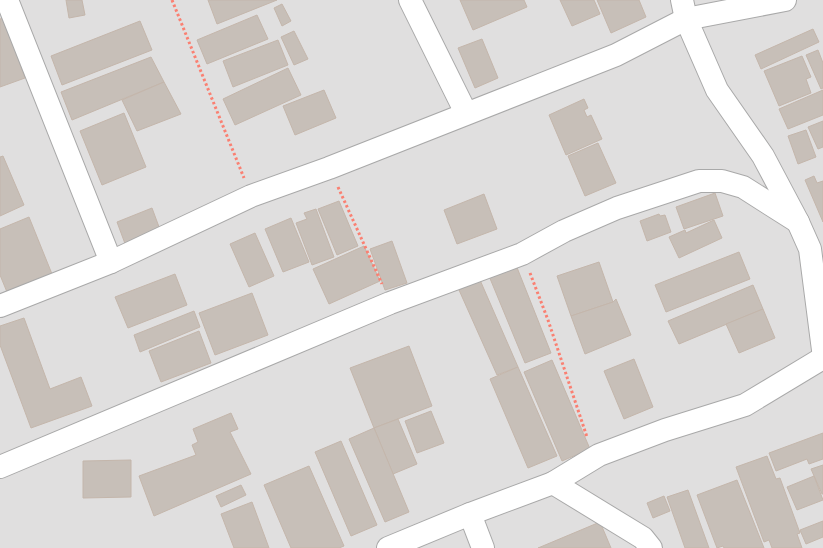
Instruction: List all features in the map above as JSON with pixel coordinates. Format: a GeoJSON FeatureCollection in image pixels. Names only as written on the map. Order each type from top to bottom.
{"type":"FeatureCollection","features":[{"type":"Feature","properties":{"kind":"street"},"geometry":{"type":"LineString","coordinates":[[7,0],[110,262]]}},
{"type":"Feature","properties":{"kind":"street"},"geometry":{"type":"LineString","coordinates":[[410,0],[466,113]]}},
{"type":"Feature","properties":{"kind":"street"},"geometry":{"type":"LineString","coordinates":[[0,306],[110,262],[251,196],[329,168],[616,55],[684,10],[785,0]]}},
{"type":"Feature","properties":{"kind":"street"},"geometry":{"type":"LineString","coordinates":[[684,10],[716,90],[764,156],[798,222],[816,246],[823,350]]}},
{"type":"Feature","properties":{"kind":"street"},"geometry":{"type":"LineString","coordinates":[[0,467],[390,303],[522,254],[564,231],[617,208],[699,181],[722,181],[743,187],[798,222]]}},
{"type":"Feature","properties":{"kind":"street"},"geometry":{"type":"LineString","coordinates":[[388,548],[470,514],[553,483],[599,455],[665,430],[745,405],[823,358]]}},
{"type":"Feature","properties":{"kind":"street"},"geometry":{"type":"LineString","coordinates":[[553,483],[643,538],[651,548]]}},
{"type":"Feature","properties":{"kind":"street"},"geometry":{"type":"LineString","coordinates":[[470,514],[483,548]]}},
{"type":"Feature","properties":{"kind":"path"},"geometry":{"type":"LineString","coordinates":[[172,0],[251,196]]}},
{"type":"Feature","properties":{"kind":"path"},"geometry":{"type":"LineString","coordinates":[[329,168],[390,303]]}},
{"type":"Feature","properties":{"kind":"path"},"geometry":{"type":"LineString","coordinates":[[522,254],[548,320],[587,437],[599,455]]}},
{"type":"Feature","properties":{"kind":"shaded area"},"geometry":{"type":"Polygon","coordinates":[[[0,0],[823,0],[823,548],[0,548],[0,0]]]}},
{"type":"Feature","properties":{"kind":"building"},"geometry":{"type":"Polygon","coordinates":[[[66,0],[82,0],[85,15],[69,18],[66,0]]]}},
{"type":"Feature","properties":{"kind":"building"},"geometry":{"type":"Polygon","coordinates":[[[208,0],[277,0],[217,24],[208,0]]]}},
{"type":"Feature","properties":{"kind":"building"},"geometry":{"type":"Polygon","coordinates":[[[460,0],[524,0],[527,7],[473,30],[460,0]]]}},
{"type":"Feature","properties":{"kind":"building"},"geometry":{"type":"Polygon","coordinates":[[[560,0],[594,0],[600,14],[572,26],[560,0]]]}},
{"type":"Feature","properties":{"kind":"building"},"geometry":{"type":"Polygon","coordinates":[[[597,0],[639,0],[646,17],[611,33],[597,0]]]}},
{"type":"Feature","properties":{"kind":"building"},"geometry":{"type":"Polygon","coordinates":[[[282,4],[291,21],[282,26],[274,8],[282,4]]]}},
{"type":"Feature","properties":{"kind":"building"},"geometry":{"type":"Polygon","coordinates":[[[257,15],[268,39],[207,64],[197,40],[257,15]]]}},
{"type":"Feature","properties":{"kind":"building"},"geometry":{"type":"Polygon","coordinates":[[[4,18],[25,78],[0,87],[0,19],[4,18]]]}},
{"type":"Feature","properties":{"kind":"building"},"geometry":{"type":"Polygon","coordinates":[[[140,21],[152,50],[62,85],[51,56],[140,21]]]}},
{"type":"Feature","properties":{"kind":"building"},"geometry":{"type":"Polygon","coordinates":[[[813,29],[819,42],[761,69],[755,55],[813,29]]]}},
{"type":"Feature","properties":{"kind":"building"},"geometry":{"type":"Polygon","coordinates":[[[294,31],[308,59],[294,65],[281,37],[294,31]]]}},
{"type":"Feature","properties":{"kind":"building"},"geometry":{"type":"Polygon","coordinates":[[[482,39],[498,78],[475,88],[458,48],[482,39]]]}},
{"type":"Feature","properties":{"kind":"building"},"geometry":{"type":"Polygon","coordinates":[[[278,40],[288,65],[233,87],[223,61],[278,40]]]}},
{"type":"Feature","properties":{"kind":"building"},"geometry":{"type":"Polygon","coordinates":[[[818,50],[823,63],[823,88],[821,89],[806,55],[818,50]]]}},
{"type":"Feature","properties":{"kind":"building"},"geometry":{"type":"Polygon","coordinates":[[[802,56],[811,77],[806,79],[811,93],[779,106],[764,71],[802,56]]]}},
{"type":"Feature","properties":{"kind":"building"},"geometry":{"type":"Polygon","coordinates":[[[151,57],[164,82],[72,120],[61,92],[151,57]]]}},
{"type":"Feature","properties":{"kind":"building"},"geometry":{"type":"Polygon","coordinates":[[[288,68],[301,95],[235,125],[223,99],[288,68]]]}},
{"type":"Feature","properties":{"kind":"building"},"geometry":{"type":"Polygon","coordinates":[[[164,82],[181,114],[137,131],[122,100],[164,82]]]}},
{"type":"Feature","properties":{"kind":"building"},"geometry":{"type":"Polygon","coordinates":[[[324,90],[336,118],[295,135],[283,106],[324,90]]]}},
{"type":"Feature","properties":{"kind":"building"},"geometry":{"type":"Polygon","coordinates":[[[823,90],[823,115],[788,129],[779,109],[823,90]]]}},
{"type":"Feature","properties":{"kind":"building"},"geometry":{"type":"Polygon","coordinates":[[[584,99],[588,108],[584,110],[587,117],[591,115],[602,139],[566,155],[549,115],[584,99]]]}},
{"type":"Feature","properties":{"kind":"building"},"geometry":{"type":"Polygon","coordinates":[[[124,113],[146,167],[102,185],[80,131],[124,113]]]}},
{"type":"Feature","properties":{"kind":"building"},"geometry":{"type":"Polygon","coordinates":[[[823,121],[823,147],[818,149],[808,127],[823,121]]]}},
{"type":"Feature","properties":{"kind":"building"},"geometry":{"type":"Polygon","coordinates":[[[806,130],[816,157],[798,164],[788,136],[806,130]]]}},
{"type":"Feature","properties":{"kind":"building"},"geometry":{"type":"Polygon","coordinates":[[[598,143],[616,183],[585,196],[568,156],[598,143]]]}},
{"type":"Feature","properties":{"kind":"building"},"geometry":{"type":"Polygon","coordinates":[[[3,156],[24,205],[0,216],[0,157],[3,156]]]}},
{"type":"Feature","properties":{"kind":"building"},"geometry":{"type":"Polygon","coordinates":[[[814,176],[817,183],[823,181],[823,222],[805,180],[814,176]]]}},
{"type":"Feature","properties":{"kind":"building"},"geometry":{"type":"Polygon","coordinates":[[[715,193],[723,216],[684,229],[676,207],[715,193]]]}},
{"type":"Feature","properties":{"kind":"building"},"geometry":{"type":"Polygon","coordinates":[[[484,194],[497,229],[457,244],[444,210],[484,194]]]}},
{"type":"Feature","properties":{"kind":"building"},"geometry":{"type":"Polygon","coordinates":[[[339,201],[358,246],[337,255],[318,209],[339,201]]]}},
{"type":"Feature","properties":{"kind":"building"},"geometry":{"type":"Polygon","coordinates":[[[152,208],[162,235],[127,249],[117,222],[152,208]]]}},
{"type":"Feature","properties":{"kind":"building"},"geometry":{"type":"Polygon","coordinates":[[[316,209],[334,257],[312,265],[296,223],[307,219],[304,213],[316,209]]]}},
{"type":"Feature","properties":{"kind":"building"},"geometry":{"type":"Polygon","coordinates":[[[659,214],[660,216],[665,215],[671,232],[647,241],[640,221],[659,214]]]}},
{"type":"Feature","properties":{"kind":"building"},"geometry":{"type":"Polygon","coordinates":[[[29,217],[52,274],[7,292],[0,275],[0,229],[29,217]]]}},
{"type":"Feature","properties":{"kind":"building"},"geometry":{"type":"Polygon","coordinates":[[[291,218],[309,262],[283,272],[265,229],[291,218]]]}},
{"type":"Feature","properties":{"kind":"building"},"geometry":{"type":"Polygon","coordinates":[[[714,220],[722,238],[679,258],[669,237],[685,230],[686,233],[714,220]]]}},
{"type":"Feature","properties":{"kind":"building"},"geometry":{"type":"Polygon","coordinates":[[[255,233],[274,276],[249,287],[230,244],[255,233]]]}},
{"type":"Feature","properties":{"kind":"building"},"geometry":{"type":"Polygon","coordinates":[[[392,241],[407,283],[385,290],[370,249],[392,241]]]}},
{"type":"Feature","properties":{"kind":"building"},"geometry":{"type":"Polygon","coordinates":[[[364,246],[380,281],[329,304],[313,269],[364,246]]]}},
{"type":"Feature","properties":{"kind":"building"},"geometry":{"type":"Polygon","coordinates":[[[739,252],[750,279],[666,312],[655,285],[739,252]]]}},
{"type":"Feature","properties":{"kind":"building"},"geometry":{"type":"Polygon","coordinates":[[[599,262],[613,302],[571,316],[557,276],[599,262]]]}},
{"type":"Feature","properties":{"kind":"building"},"geometry":{"type":"Polygon","coordinates":[[[516,265],[551,353],[525,363],[489,276],[516,265]]]}},
{"type":"Feature","properties":{"kind":"building"},"geometry":{"type":"Polygon","coordinates":[[[175,274],[187,305],[128,328],[115,297],[175,274]]]}},
{"type":"Feature","properties":{"kind":"building"},"geometry":{"type":"Polygon","coordinates":[[[480,280],[518,367],[497,375],[459,290],[480,280]]]}},
{"type":"Feature","properties":{"kind":"building"},"geometry":{"type":"Polygon","coordinates":[[[753,285],[763,309],[679,344],[668,321],[753,285]]]}},
{"type":"Feature","properties":{"kind":"building"},"geometry":{"type":"Polygon","coordinates":[[[252,293],[268,335],[215,355],[199,313],[252,293]]]}},
{"type":"Feature","properties":{"kind":"building"},"geometry":{"type":"Polygon","coordinates":[[[616,299],[631,335],[585,354],[571,316],[613,302],[616,299]]]}},
{"type":"Feature","properties":{"kind":"building"},"geometry":{"type":"Polygon","coordinates":[[[763,309],[775,338],[739,353],[726,324],[763,309]]]}},
{"type":"Feature","properties":{"kind":"building"},"geometry":{"type":"Polygon","coordinates":[[[194,311],[200,327],[140,352],[134,335],[194,311]]]}},
{"type":"Feature","properties":{"kind":"building"},"geometry":{"type":"Polygon","coordinates":[[[24,318],[50,389],[81,377],[92,406],[31,428],[0,345],[0,326],[24,318]]]}},
{"type":"Feature","properties":{"kind":"building"},"geometry":{"type":"Polygon","coordinates":[[[199,331],[211,363],[161,382],[149,351],[199,331]]]}},
{"type":"Feature","properties":{"kind":"building"},"geometry":{"type":"Polygon","coordinates":[[[409,346],[432,406],[374,428],[350,368],[409,346]]]}},
{"type":"Feature","properties":{"kind":"building"},"geometry":{"type":"Polygon","coordinates":[[[634,359],[653,407],[624,419],[604,371],[634,359]]]}},
{"type":"Feature","properties":{"kind":"building"},"geometry":{"type":"Polygon","coordinates":[[[552,360],[590,449],[562,461],[524,372],[552,360]]]}},
{"type":"Feature","properties":{"kind":"building"},"geometry":{"type":"Polygon","coordinates":[[[518,367],[557,456],[528,468],[490,379],[518,367]]]}},
{"type":"Feature","properties":{"kind":"building"},"geometry":{"type":"Polygon","coordinates":[[[431,411],[444,443],[417,453],[405,421],[431,411]]]}},
{"type":"Feature","properties":{"kind":"building"},"geometry":{"type":"Polygon","coordinates":[[[231,413],[238,429],[230,432],[251,474],[154,516],[139,476],[196,455],[192,445],[198,442],[193,429],[231,413]]]}},
{"type":"Feature","properties":{"kind":"building"},"geometry":{"type":"Polygon","coordinates":[[[398,419],[417,464],[393,474],[374,428],[398,419]]]}},
{"type":"Feature","properties":{"kind":"building"},"geometry":{"type":"Polygon","coordinates":[[[374,428],[409,512],[385,522],[349,439],[374,428]]]}},
{"type":"Feature","properties":{"kind":"building"},"geometry":{"type":"Polygon","coordinates":[[[823,433],[823,459],[809,464],[807,459],[776,471],[769,453],[823,433]]]}},
{"type":"Feature","properties":{"kind":"building"},"geometry":{"type":"Polygon","coordinates":[[[341,441],[377,525],[351,536],[315,452],[341,441]]]}},
{"type":"Feature","properties":{"kind":"building"},"geometry":{"type":"Polygon","coordinates":[[[767,456],[776,479],[780,478],[800,533],[797,534],[802,548],[772,548],[769,540],[764,542],[736,467],[767,456]]]}},
{"type":"Feature","properties":{"kind":"building"},"geometry":{"type":"Polygon","coordinates":[[[131,460],[131,497],[83,498],[83,461],[131,460]]]}},
{"type":"Feature","properties":{"kind":"building"},"geometry":{"type":"Polygon","coordinates":[[[823,465],[823,494],[822,494],[811,469],[823,465]]]}},
{"type":"Feature","properties":{"kind":"building"},"geometry":{"type":"Polygon","coordinates":[[[309,466],[344,546],[339,548],[291,548],[264,485],[309,466]]]}},
{"type":"Feature","properties":{"kind":"building"},"geometry":{"type":"Polygon","coordinates":[[[814,476],[823,500],[797,510],[787,487],[814,476]]]}},
{"type":"Feature","properties":{"kind":"building"},"geometry":{"type":"Polygon","coordinates":[[[737,480],[764,548],[724,548],[723,546],[717,548],[697,495],[737,480]]]}},
{"type":"Feature","properties":{"kind":"building"},"geometry":{"type":"Polygon","coordinates":[[[241,485],[246,495],[221,507],[216,496],[241,485]]]}},
{"type":"Feature","properties":{"kind":"building"},"geometry":{"type":"Polygon","coordinates":[[[688,490],[709,548],[685,548],[667,497],[688,490]]]}},
{"type":"Feature","properties":{"kind":"building"},"geometry":{"type":"Polygon","coordinates":[[[664,496],[670,511],[653,518],[647,503],[664,496]]]}},
{"type":"Feature","properties":{"kind":"building"},"geometry":{"type":"Polygon","coordinates":[[[252,502],[269,548],[234,548],[221,514],[252,502]]]}},
{"type":"Feature","properties":{"kind":"building"},"geometry":{"type":"Polygon","coordinates":[[[823,521],[823,537],[806,544],[800,530],[823,521]]]}},
{"type":"Feature","properties":{"kind":"building"},"geometry":{"type":"Polygon","coordinates":[[[600,522],[611,548],[538,548],[600,522]]]}}]}
